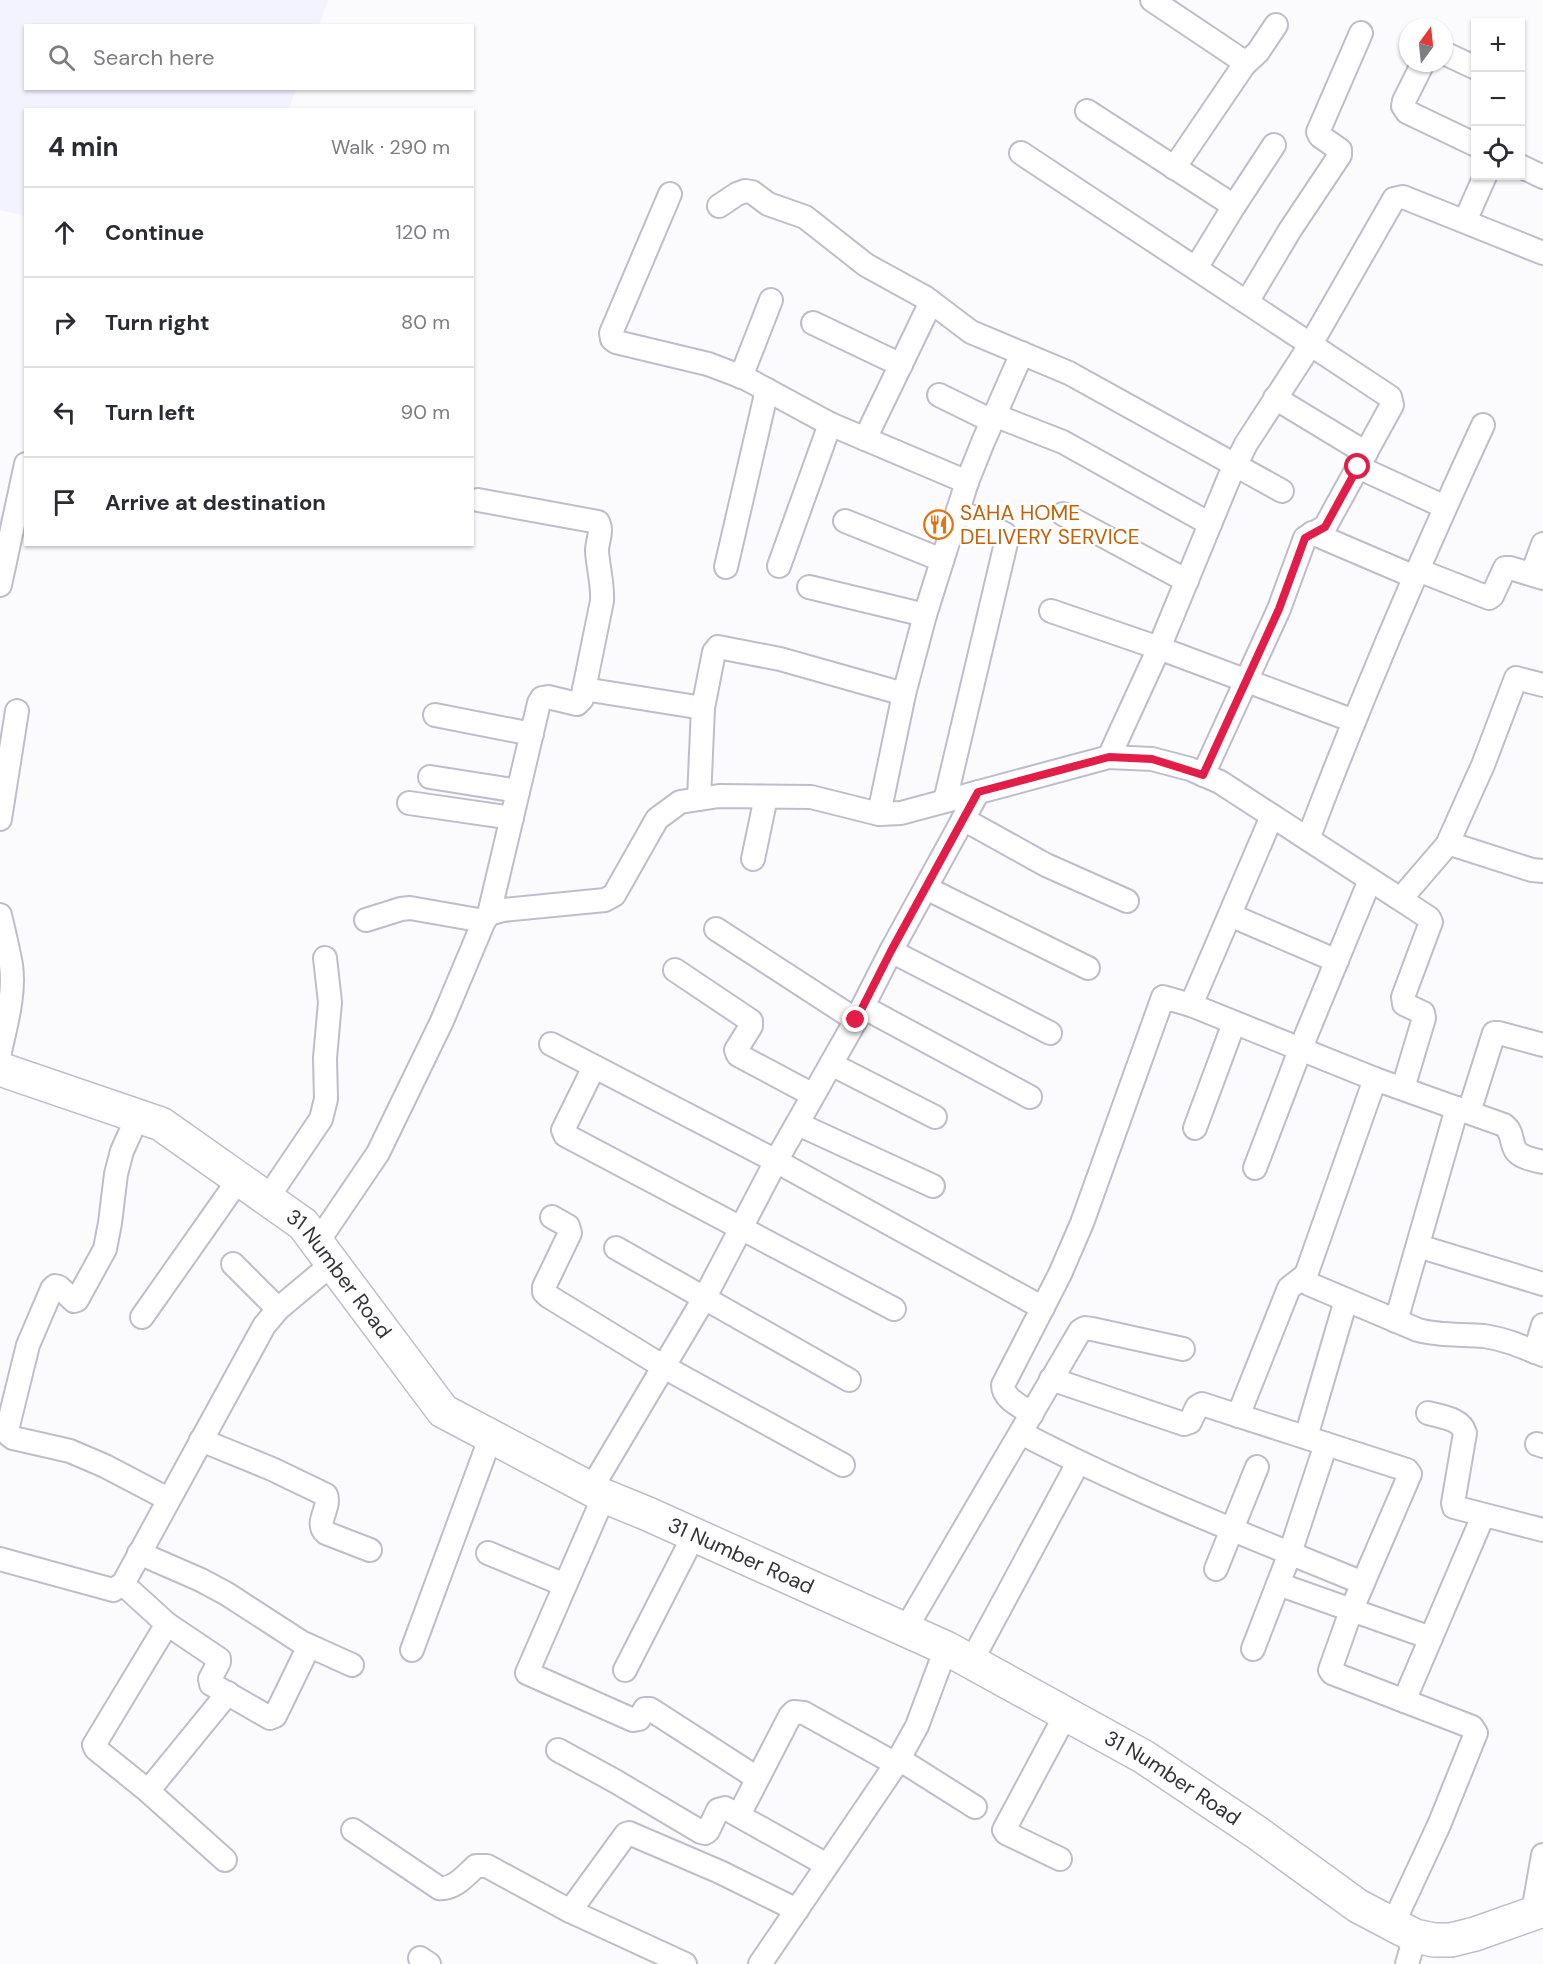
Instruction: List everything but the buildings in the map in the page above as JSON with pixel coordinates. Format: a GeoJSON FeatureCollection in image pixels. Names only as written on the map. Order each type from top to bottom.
{"type":"FeatureCollection","features":[{"type":"Feature","properties":{"kind":"main road","name":"31 Number Road"},"geometry":{"type":"LineString","coordinates":[[0,1069],[161,1124],[303,1224],[443,1411],[598,1493],[959,1655],[1066,1714],[1174,1775],[1256,1832],[1405,1942],[1451,1940],[1475,1934],[1538,1911]]}},
{"type":"Feature","properties":{"kind":"street"},"geometry":{"type":"LineString","coordinates":[[1152,0],[1246,63]]}},
{"type":"Feature","properties":{"kind":"street"},"geometry":{"type":"LineString","coordinates":[[1174,168],[1246,63],[1258,52],[1276,25]]}},
{"type":"Feature","properties":{"kind":"street"},"geometry":{"type":"LineString","coordinates":[[1247,302],[1340,155],[1340,150],[1320,136],[1318,132],[1361,33]]}},
{"type":"Feature","properties":{"kind":"street"},"geometry":{"type":"LineString","coordinates":[[1453,57],[1471,66]]}},
{"type":"Feature","properties":{"kind":"street"},"geometry":{"type":"LineString","coordinates":[[1418,72],[1404,101],[1403,106],[1407,112],[1471,143]]}},
{"type":"Feature","properties":{"kind":"street"},"geometry":{"type":"LineString","coordinates":[[1087,111],[1234,206]]}},
{"type":"Feature","properties":{"kind":"street"},"geometry":{"type":"LineString","coordinates":[[1196,268],[1274,145]]}},
{"type":"Feature","properties":{"kind":"street"},"geometry":{"type":"LineString","coordinates":[[1021,153],[1390,397],[1392,405],[1325,527],[1305,538],[1279,609],[1203,775]]}},
{"type":"Feature","properties":{"kind":"street"},"geometry":{"type":"LineString","coordinates":[[1525,168],[1543,177]]}},
{"type":"Feature","properties":{"kind":"street"},"geometry":{"type":"LineString","coordinates":[[1465,221],[1483,180]]}},
{"type":"Feature","properties":{"kind":"street"},"geometry":{"type":"LineString","coordinates":[[719,206],[737,194],[745,191],[752,192],[768,204],[812,221],[866,265],[931,302],[971,332],[1069,373],[1282,491]]}},
{"type":"Feature","properties":{"kind":"street"},"geometry":{"type":"LineString","coordinates":[[670,194],[611,333],[612,339],[616,342],[708,364],[741,377],[830,424],[967,482]]}},
{"type":"Feature","properties":{"kind":"street"},"geometry":{"type":"LineString","coordinates":[[1109,757],[1159,648],[1246,444],[1311,344],[1394,199],[1403,197],[1543,253]]}},
{"type":"Feature","properties":{"kind":"street"},"geometry":{"type":"LineString","coordinates":[[741,377],[771,300]]}},
{"type":"Feature","properties":{"kind":"street"},"geometry":{"type":"LineString","coordinates":[[865,439],[931,302]]}},
{"type":"Feature","properties":{"kind":"street"},"geometry":{"type":"LineString","coordinates":[[813,322],[901,365]]}},
{"type":"Feature","properties":{"kind":"street"},"geometry":{"type":"LineString","coordinates":[[879,814],[904,694],[924,615],[967,482],[1022,353]]}},
{"type":"Feature","properties":{"kind":"street"},"geometry":{"type":"LineString","coordinates":[[726,567],[767,390]]}},
{"type":"Feature","properties":{"kind":"street"},"geometry":{"type":"LineString","coordinates":[[939,395],[993,418],[1063,442],[1210,524]]}},
{"type":"Feature","properties":{"kind":"street"},"geometry":{"type":"LineString","coordinates":[[1275,398],[1362,460],[1445,507]]}},
{"type":"Feature","properties":{"kind":"street"},"geometry":{"type":"LineString","coordinates":[[779,566],[830,424]]}},
{"type":"Feature","properties":{"kind":"street"},"geometry":{"type":"LineString","coordinates":[[1308,839],[1416,573],[1483,424]]}},
{"type":"Feature","properties":{"kind":"street"},"geometry":{"type":"LineString","coordinates":[[0,585],[24,473]]}},
{"type":"Feature","properties":{"kind":"street"},"geometry":{"type":"LineString","coordinates":[[0,1559],[113,1590],[123,1584],[264,1326],[325,1253],[378,1153],[442,1021],[487,917],[539,703],[542,698],[548,697],[577,704],[582,699],[602,601],[597,549],[600,524],[598,522],[478,501]]}},
{"type":"Feature","properties":{"kind":"street"},"geometry":{"type":"LineString","coordinates":[[945,801],[1006,543],[1005,534],[958,510]]}},
{"type":"Feature","properties":{"kind":"street"},"geometry":{"type":"LineString","coordinates":[[1063,514],[1187,581]]}},
{"type":"Feature","properties":{"kind":"street"},"geometry":{"type":"LineString","coordinates":[[845,521],[942,560]]}},
{"type":"Feature","properties":{"kind":"street"},"geometry":{"type":"LineString","coordinates":[[1312,533],[1489,598],[1505,568],[1538,576],[1543,544]]}},
{"type":"Feature","properties":{"kind":"street"},"geometry":{"type":"LineString","coordinates":[[809,587],[924,615]]}},
{"type":"Feature","properties":{"kind":"street"},"geometry":{"type":"LineString","coordinates":[[1051,611],[1159,648],[1354,721]]}},
{"type":"Feature","properties":{"kind":"street"},"geometry":{"type":"LineString","coordinates":[[699,799],[703,708],[714,652],[718,647],[780,659],[904,694]]}},
{"type":"Feature","properties":{"kind":"street"},"geometry":{"type":"LineString","coordinates":[[1397,897],[1404,895],[1446,845],[1483,765],[1516,678],[1543,685]]}},
{"type":"Feature","properties":{"kind":"street"},"geometry":{"type":"LineString","coordinates":[[584,689],[703,708]]}},
{"type":"Feature","properties":{"kind":"street"},"geometry":{"type":"LineString","coordinates":[[0,819],[18,711]]}},
{"type":"Feature","properties":{"kind":"street"},"geometry":{"type":"LineString","coordinates":[[435,715],[532,734]]}},
{"type":"Feature","properties":{"kind":"street"},"geometry":{"type":"LineString","coordinates":[[366,920],[411,908],[487,917],[503,910],[605,900],[614,894],[657,819],[680,802],[719,796],[811,797],[879,814],[901,813],[1109,757],[1152,759],[1220,782],[1429,918],[1431,922],[1402,1000],[1404,1004],[1424,1015],[1403,1088]]}},
{"type":"Feature","properties":{"kind":"street"},"geometry":{"type":"LineString","coordinates":[[430,777],[518,791]]}},
{"type":"Feature","properties":{"kind":"street"},"geometry":{"type":"LineString","coordinates":[[758,1778],[650,1709],[645,1709],[636,1720],[527,1673],[565,1585],[598,1493],[664,1367],[705,1297],[776,1161],[860,1013],[891,951],[978,792]]}},
{"type":"Feature","properties":{"kind":"street"},"geometry":{"type":"LineString","coordinates":[[753,859],[766,797]]}},
{"type":"Feature","properties":{"kind":"street"},"geometry":{"type":"LineString","coordinates":[[409,803],[512,818]]}},
{"type":"Feature","properties":{"kind":"street"},"geometry":{"type":"LineString","coordinates":[[1191,1005],[1272,816]]}},
{"type":"Feature","properties":{"kind":"street"},"geometry":{"type":"LineString","coordinates":[[963,819],[1046,865],[1127,901]]}},
{"type":"Feature","properties":{"kind":"street"},"geometry":{"type":"LineString","coordinates":[[1446,845],[1456,844],[1532,870],[1543,871]]}},
{"type":"Feature","properties":{"kind":"street"},"geometry":{"type":"LineString","coordinates":[[1255,1168],[1300,1050],[1371,880]]}},
{"type":"Feature","properties":{"kind":"street"},"geometry":{"type":"LineString","coordinates":[[926,888],[1088,968]]}},
{"type":"Feature","properties":{"kind":"street"},"geometry":{"type":"LineString","coordinates":[[0,915],[11,966],[12,986],[0,1052]]}},
{"type":"Feature","properties":{"kind":"street"},"geometry":{"type":"LineString","coordinates":[[1230,915],[1337,961]]}},
{"type":"Feature","properties":{"kind":"street"},"geometry":{"type":"LineString","coordinates":[[716,929],[860,1013],[1030,1097]]}},
{"type":"Feature","properties":{"kind":"street"},"geometry":{"type":"LineString","coordinates":[[891,951],[1050,1033]]}},
{"type":"Feature","properties":{"kind":"street"},"geometry":{"type":"LineString","coordinates":[[267,1199],[321,1119],[325,1109],[325,1058],[330,1002],[325,958]]}},
{"type":"Feature","properties":{"kind":"street"},"geometry":{"type":"LineString","coordinates":[[675,969],[751,1021],[751,1026],[736,1050],[738,1055],[813,1095]]}},
{"type":"Feature","properties":{"kind":"street"},"geometry":{"type":"LineString","coordinates":[[1364,1583],[1232,1530],[1078,1463],[1027,1423],[1003,1392],[1003,1385],[1060,1274],[1082,1223],[1162,999],[1166,997],[1191,1005],[1375,1079],[1504,1125],[1512,1133],[1518,1153],[1543,1162]]}},
{"type":"Feature","properties":{"kind":"street"},"geometry":{"type":"LineString","coordinates":[[1195,1128],[1234,1023]]}},
{"type":"Feature","properties":{"kind":"street"},"geometry":{"type":"LineString","coordinates":[[1396,1322],[1418,1246],[1463,1110],[1494,1033],[1543,1045]]}},
{"type":"Feature","properties":{"kind":"street"},"geometry":{"type":"LineString","coordinates":[[551,1044],[776,1161],[1042,1308]]}},
{"type":"Feature","properties":{"kind":"street"},"geometry":{"type":"LineString","coordinates":[[831,1064],[935,1117]]}},
{"type":"Feature","properties":{"kind":"street"},"geometry":{"type":"LineString","coordinates":[[594,1067],[563,1133],[894,1309]]}},
{"type":"Feature","properties":{"kind":"street"},"geometry":{"type":"LineString","coordinates":[[1375,1079],[1305,1281],[1396,1322],[1427,1333],[1485,1336],[1506,1340],[1539,1353],[1543,1325]]}},
{"type":"Feature","properties":{"kind":"street"},"geometry":{"type":"LineString","coordinates":[[138,1116],[122,1152],[116,1174],[111,1223],[105,1249],[77,1300],[74,1301],[59,1287],[55,1286],[52,1289],[28,1345],[7,1430],[13,1438],[70,1451],[105,1466],[168,1499]]}},
{"type":"Feature","properties":{"kind":"street"},"geometry":{"type":"LineString","coordinates":[[798,1124],[933,1186]]}},
{"type":"Feature","properties":{"kind":"street"},"geometry":{"type":"LineString","coordinates":[[142,1317],[239,1179]]}},
{"type":"Feature","properties":{"kind":"street"},"geometry":{"type":"LineString","coordinates":[[552,1217],[568,1226],[570,1233],[544,1287],[544,1292],[664,1367],[843,1465]]}},
{"type":"Feature","properties":{"kind":"street"},"geometry":{"type":"LineString","coordinates":[[1418,1246],[1543,1284]]}},
{"type":"Feature","properties":{"kind":"street"},"geometry":{"type":"LineString","coordinates":[[616,1248],[849,1380]]}},
{"type":"Feature","properties":{"kind":"street"},"geometry":{"type":"LineString","coordinates":[[233,1264],[278,1309]]}},
{"type":"Feature","properties":{"kind":"street"},"geometry":{"type":"LineString","coordinates":[[1238,1416],[1289,1288],[1306,1275]]}},
{"type":"Feature","properties":{"kind":"street"},"geometry":{"type":"LineString","coordinates":[[1253,1649],[1290,1553],[1346,1300]]}},
{"type":"Feature","properties":{"kind":"street"},"geometry":{"type":"LineString","coordinates":[[904,1629],[1080,1332],[1085,1328],[1183,1349]]}},
{"type":"Feature","properties":{"kind":"street"},"geometry":{"type":"LineString","coordinates":[[1052,1379],[1184,1424],[1190,1422],[1199,1404],[1407,1470],[1410,1474],[1351,1611],[1330,1670],[1332,1673],[1472,1727],[1476,1733],[1439,1825],[1405,1942]]}},
{"type":"Feature","properties":{"kind":"street"},"geometry":{"type":"LineString","coordinates":[[1428,1413],[1459,1422],[1464,1427],[1454,1508],[1543,1530]]}},
{"type":"Feature","properties":{"kind":"street"},"geometry":{"type":"LineString","coordinates":[[412,1650],[491,1436]]}},
{"type":"Feature","properties":{"kind":"street"},"geometry":{"type":"LineString","coordinates":[[201,1440],[272,1469],[326,1495],[328,1501],[321,1525],[322,1530],[370,1550]]}},
{"type":"Feature","properties":{"kind":"street"},"geometry":{"type":"LineString","coordinates":[[760,1964],[897,1762],[916,1725],[1078,1463]]}},
{"type":"Feature","properties":{"kind":"street"},"geometry":{"type":"LineString","coordinates":[[1216,1569],[1257,1467]]}},
{"type":"Feature","properties":{"kind":"street"},"geometry":{"type":"LineString","coordinates":[[1404,1701],[1484,1516]]}},
{"type":"Feature","properties":{"kind":"street"},"geometry":{"type":"LineString","coordinates":[[625,1670],[694,1535]]}},
{"type":"Feature","properties":{"kind":"street"},"geometry":{"type":"LineString","coordinates":[[139,1553],[201,1580],[309,1646],[352,1665]]}},
{"type":"Feature","properties":{"kind":"street"},"geometry":{"type":"LineString","coordinates":[[488,1553],[565,1585]]}},
{"type":"Feature","properties":{"kind":"street"},"geometry":{"type":"LineString","coordinates":[[123,1584],[167,1624],[219,1659],[209,1682],[273,1718],[309,1646]]}},
{"type":"Feature","properties":{"kind":"street"},"geometry":{"type":"LineString","coordinates":[[1278,1584],[1431,1638]]}},
{"type":"Feature","properties":{"kind":"street"},"geometry":{"type":"LineString","coordinates":[[167,1624],[94,1745],[225,1860]]}},
{"type":"Feature","properties":{"kind":"street"},"geometry":{"type":"LineString","coordinates":[[148,1791],[228,1693]]}},
{"type":"Feature","properties":{"kind":"street"},"geometry":{"type":"LineString","coordinates":[[739,1815],[794,1712],[804,1713],[897,1762],[975,1807]]}},
{"type":"Feature","properties":{"kind":"street"},"geometry":{"type":"LineString","coordinates":[[1060,1859],[1004,1830],[1066,1714]]}},
{"type":"Feature","properties":{"kind":"street"},"geometry":{"type":"LineString","coordinates":[[558,1750],[701,1832],[708,1831],[721,1808],[739,1815],[827,1865]]}},
{"type":"Feature","properties":{"kind":"street"},"geometry":{"type":"LineString","coordinates":[[353,1830],[439,1888],[446,1889],[454,1885],[476,1866],[482,1865],[570,1911],[685,1964]]}},
{"type":"Feature","properties":{"kind":"street"},"geometry":{"type":"LineString","coordinates":[[570,1911],[629,1833],[720,1872],[797,1910]]}},
{"type":"Feature","properties":{"kind":"street"},"geometry":{"type":"LineString","coordinates":[[1538,1911],[1543,1855]]}},
{"type":"Feature","properties":{"kind":"shaded area"},"geometry":{"type":"Polygon","coordinates":[[[0,0],[328,0],[319,24],[24,24],[24,90],[296,90],[289,108],[24,108],[24,216],[0,210],[0,0]]]}},
{"type":"Feature","properties":{"kind":"place","name":"SAHA HOME DELIVERY SERVICE"},"geometry":{"type":"Point","coordinates":[939,525]}},
{"type":"Feature","properties":{"kind":"route"},"geometry":{"type":"LineString","coordinates":[[856,1020],[978,792],[1109,757],[1152,759],[1203,775],[1279,609],[1305,538],[1325,527],[1358,467]]}}]}
